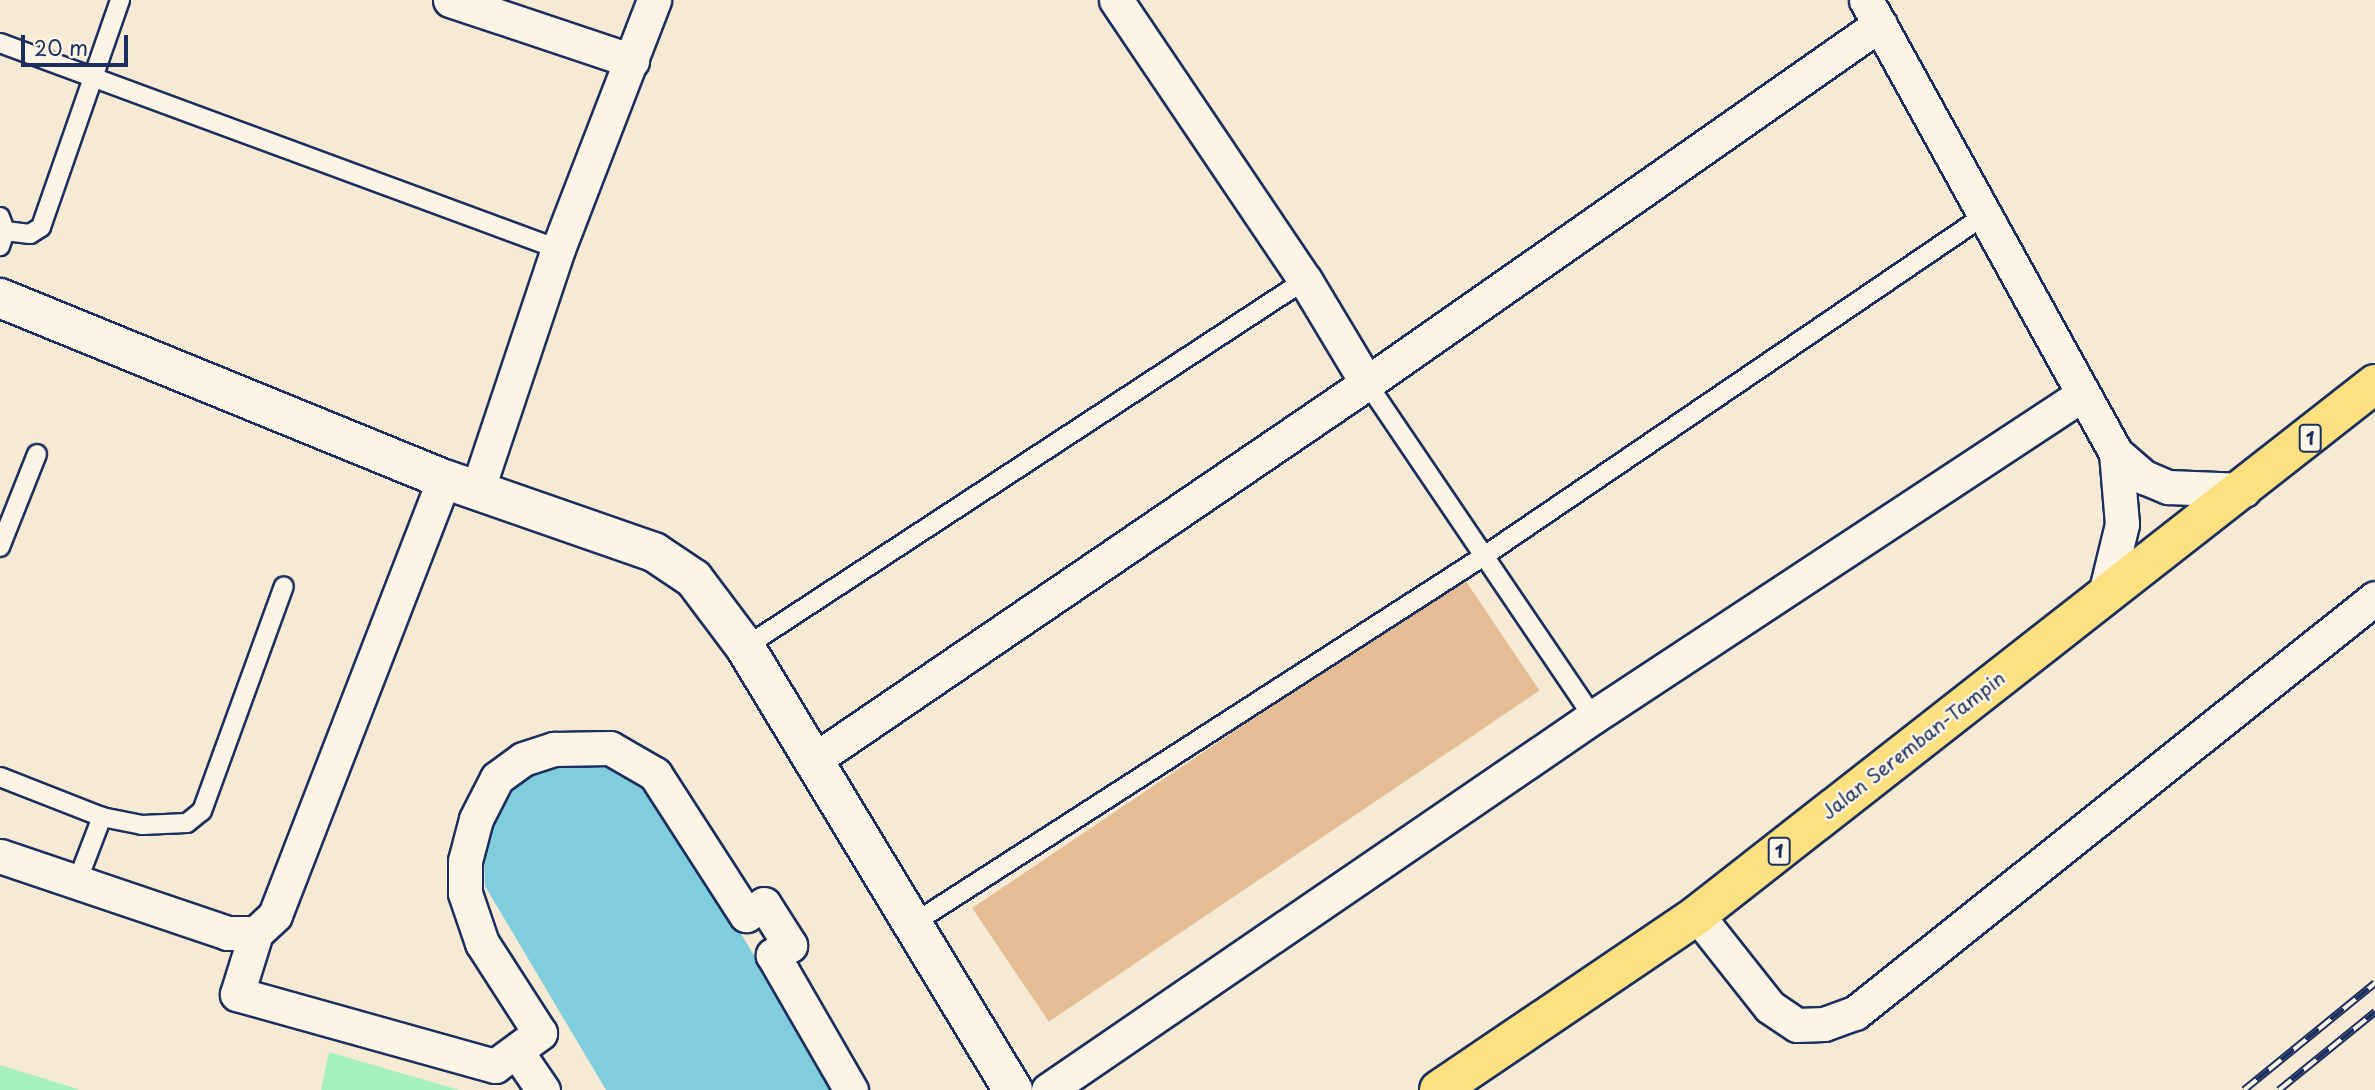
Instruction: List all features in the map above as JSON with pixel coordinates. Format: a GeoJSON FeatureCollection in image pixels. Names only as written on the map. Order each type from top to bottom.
{"type":"FeatureCollection","features":[{"type":"Feature","properties":{"kind":"highway","name":"Jalan Seremban-Tampin"},"geometry":{"type":"LineString","coordinates":[[1439,1090],[1697,915],[2105,594],[2244,490],[2375,384]]}},
{"type":"Feature","properties":{"kind":"street"},"geometry":{"type":"LineString","coordinates":[[450,0],[632,61]]}},
{"type":"Feature","properties":{"kind":"street"},"geometry":{"type":"LineString","coordinates":[[654,0],[558,249],[461,485],[275,915],[256,933],[237,993],[495,1066],[517,1052],[540,1033],[482,943],[465,893],[465,861],[476,819],[497,778],[523,759],[554,749],[610,748],[655,774],[746,915],[764,904],[790,944],[773,955],[851,1090]]}},
{"type":"Feature","properties":{"kind":"street"},"geometry":{"type":"LineString","coordinates":[[1116,0],[1305,280],[1367,383]]}},
{"type":"Feature","properties":{"kind":"street"},"geometry":{"type":"LineString","coordinates":[[814,760],[1367,383],[1873,12],[2116,453],[2144,477],[2168,487],[2244,490]]}},
{"type":"Feature","properties":{"kind":"street"},"geometry":{"type":"LineString","coordinates":[[0,298],[461,485],[654,552],[694,579],[745,647],[1013,1090]]}},
{"type":"Feature","properties":{"kind":"street"},"geometry":{"type":"LineString","coordinates":[[1048,1090],[1593,717],[2083,394]]}},
{"type":"Feature","properties":{"kind":"street"},"geometry":{"type":"LineString","coordinates":[[2105,594],[2122,524],[2116,453]]}},
{"type":"Feature","properties":{"kind":"street"},"geometry":{"type":"LineString","coordinates":[[1697,915],[1770,1007],[1797,1025],[1824,1024],[1855,1013],[2375,598]]}},
{"type":"Feature","properties":{"kind":"street"},"geometry":{"type":"LineString","coordinates":[[0,856],[227,933],[256,933]]}},
{"type":"Feature","properties":{"kind":"street"},"geometry":{"type":"LineString","coordinates":[[517,1052],[543,1090]]}},
{"type":"Feature","properties":{"kind":"lane"},"geometry":{"type":"LineString","coordinates":[[2,232],[30,234],[41,228],[120,0]]}},
{"type":"Feature","properties":{"kind":"lane"},"geometry":{"type":"LineString","coordinates":[[0,43],[558,249]]}},
{"type":"Feature","properties":{"kind":"lane"},"geometry":{"type":"LineString","coordinates":[[914,923],[1484,556],[1985,215]]}},
{"type":"Feature","properties":{"kind":"lane"},"geometry":{"type":"LineString","coordinates":[[745,647],[1305,280]]}},
{"type":"Feature","properties":{"kind":"lane"},"geometry":{"type":"LineString","coordinates":[[1367,383],[1593,717]]}},
{"type":"Feature","properties":{"kind":"lane"},"geometry":{"type":"LineString","coordinates":[[0,547],[37,454]]}},
{"type":"Feature","properties":{"kind":"lane"},"geometry":{"type":"LineString","coordinates":[[0,777],[102,817],[172,825],[187,823],[202,811],[284,586]]}},
{"type":"Feature","properties":{"kind":"lane"},"geometry":{"type":"LineString","coordinates":[[77,882],[102,817]]}},
{"type":"Feature","properties":{"kind":"green space"},"geometry":{"type":"Polygon","coordinates":[[[329,1052],[459,1090],[321,1090],[329,1052]]]}},
{"type":"Feature","properties":{"kind":"green space"},"geometry":{"type":"Polygon","coordinates":[[[0,1065],[81,1090],[0,1090],[0,1065]]]}},
{"type":"Feature","properties":{"kind":"water"},"geometry":{"type":"Polygon","coordinates":[[[616,761],[651,784],[835,1090],[606,1090],[485,886],[484,850],[495,819],[522,778],[545,765],[616,761]]]}},
{"type":"Feature","properties":{"kind":"building"},"geometry":{"type":"Polygon","coordinates":[[[1463,577],[1540,691],[1049,1022],[972,908],[1463,577]]]}},
{"type":"Feature","properties":{"kind":"railway"},"geometry":{"type":"LineString","coordinates":[[2244,1090],[2375,983]]}},
{"type":"Feature","properties":{"kind":"railway"},"geometry":{"type":"LineString","coordinates":[[2279,1090],[2375,1012]]}}]}
